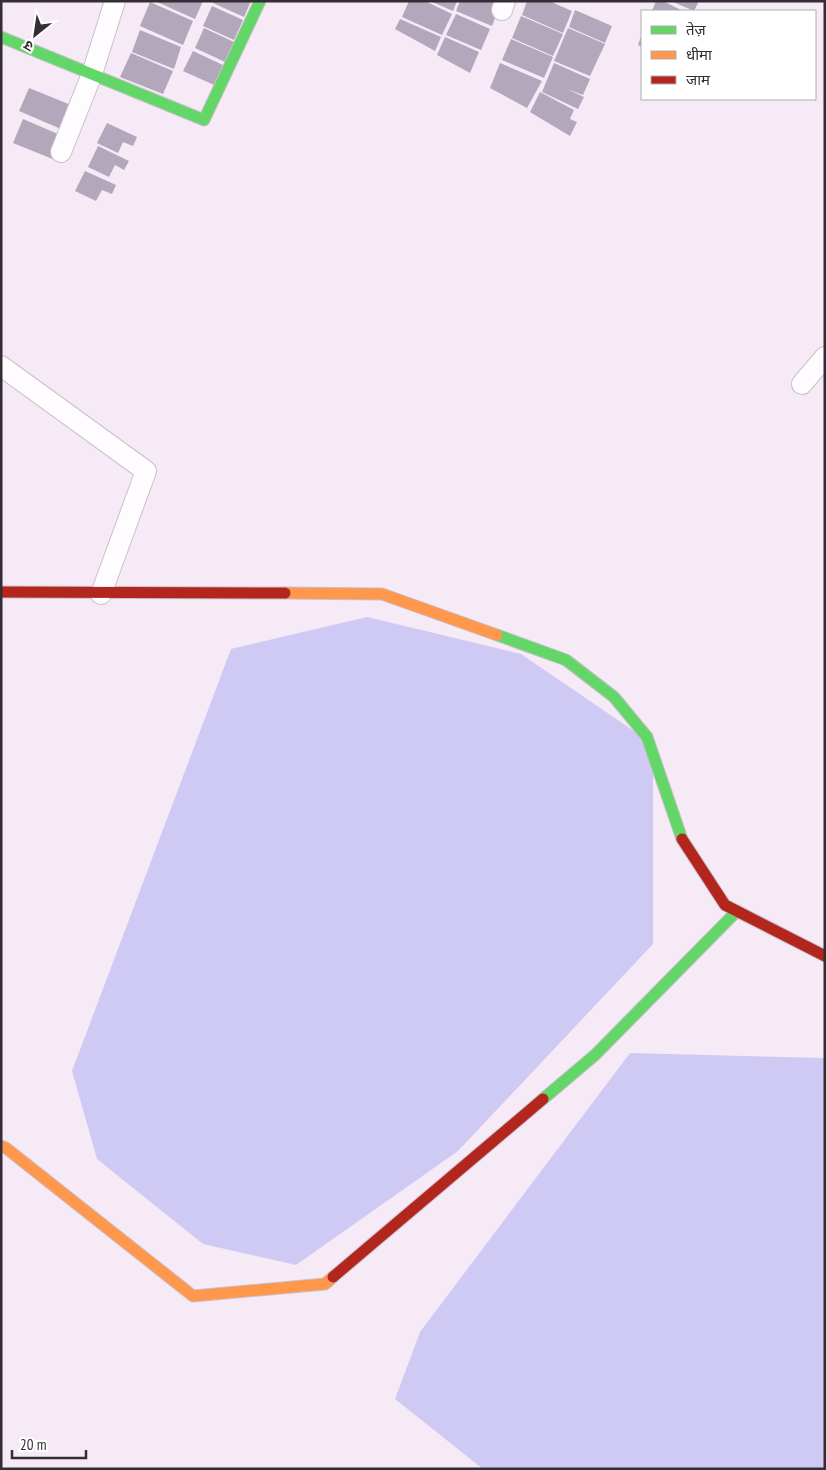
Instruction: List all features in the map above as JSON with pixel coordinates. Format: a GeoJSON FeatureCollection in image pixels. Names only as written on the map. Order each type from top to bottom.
{"type":"FeatureCollection","features":[{"type":"Feature","properties":{"kind":"street"},"geometry":{"type":"LineString","coordinates":[[61,152],[92,74],[115,1]]}},
{"type":"Feature","properties":{"kind":"street"},"geometry":{"type":"LineString","coordinates":[[1,37],[204,120],[260,1]]}},
{"type":"Feature","properties":{"kind":"street"},"geometry":{"type":"LineString","coordinates":[[802,384],[825,357]]}},
{"type":"Feature","properties":{"kind":"street"},"geometry":{"type":"LineString","coordinates":[[1,366],[146,471],[101,594]]}},
{"type":"Feature","properties":{"kind":"street"},"geometry":{"type":"LineString","coordinates":[[1,592],[382,594],[566,660],[614,697],[647,737],[682,840],[725,904],[825,956]]}},
{"type":"Feature","properties":{"kind":"street"},"geometry":{"type":"LineString","coordinates":[[1,1146],[6,1148],[193,1296],[325,1284],[595,1055],[737,911]]}},
{"type":"Feature","properties":{"kind":"shaded area"},"geometry":{"type":"Polygon","coordinates":[[[367,617],[521,654],[653,744],[653,944],[458,1151],[296,1265],[203,1244],[97,1159],[72,1071],[231,649],[367,617]]]}},
{"type":"Feature","properties":{"kind":"shaded area"},"geometry":{"type":"Polygon","coordinates":[[[630,1053],[825,1058],[825,1469],[483,1469],[395,1399],[420,1332],[630,1053]]]}},
{"type":"Feature","properties":{"kind":"building"},"geometry":{"type":"Polygon","coordinates":[[[155,1],[203,1],[195,19],[155,1]]]}},
{"type":"Feature","properties":{"kind":"building"},"geometry":{"type":"Polygon","coordinates":[[[214,1],[251,1],[244,17],[213,3],[214,1]]]}},
{"type":"Feature","properties":{"kind":"building"},"geometry":{"type":"Polygon","coordinates":[[[409,1],[425,1],[452,14],[442,35],[402,17],[409,1]]]}},
{"type":"Feature","properties":{"kind":"building"},"geometry":{"type":"Polygon","coordinates":[[[430,1],[457,1],[453,11],[430,1]]]}},
{"type":"Feature","properties":{"kind":"building"},"geometry":{"type":"Polygon","coordinates":[[[460,1],[491,1],[500,5],[492,26],[456,11],[460,1]]]}},
{"type":"Feature","properties":{"kind":"building"},"geometry":{"type":"Polygon","coordinates":[[[527,1],[549,1],[572,11],[563,33],[522,15],[527,1]]]}},
{"type":"Feature","properties":{"kind":"building"},"geometry":{"type":"Polygon","coordinates":[[[656,1],[663,1],[681,10],[652,10],[656,1]]]}},
{"type":"Feature","properties":{"kind":"building"},"geometry":{"type":"Polygon","coordinates":[[[671,1],[699,1],[694,10],[671,1]]]}},
{"type":"Feature","properties":{"kind":"building"},"geometry":{"type":"Polygon","coordinates":[[[150,2],[193,21],[183,45],[140,26],[150,2]]]}},
{"type":"Feature","properties":{"kind":"building"},"geometry":{"type":"Polygon","coordinates":[[[212,6],[243,20],[234,40],[203,26],[212,6]]]}},
{"type":"Feature","properties":{"kind":"building"},"geometry":{"type":"Polygon","coordinates":[[[575,10],[612,26],[605,43],[569,27],[575,10]]]}},
{"type":"Feature","properties":{"kind":"building"},"geometry":{"type":"Polygon","coordinates":[[[456,14],[490,29],[481,50],[446,35],[456,14]]]}},
{"type":"Feature","properties":{"kind":"building"},"geometry":{"type":"Polygon","coordinates":[[[521,16],[563,34],[553,56],[512,38],[521,16]]]}},
{"type":"Feature","properties":{"kind":"building"},"geometry":{"type":"Polygon","coordinates":[[[400,19],[441,37],[435,51],[395,29],[400,19]]]}},
{"type":"Feature","properties":{"kind":"building"},"geometry":{"type":"Polygon","coordinates":[[[204,28],[234,42],[225,62],[195,48],[204,28]]]}},
{"type":"Feature","properties":{"kind":"building"},"geometry":{"type":"Polygon","coordinates":[[[568,28],[605,44],[590,76],[554,61],[568,28]]]}},
{"type":"Feature","properties":{"kind":"building"},"geometry":{"type":"Polygon","coordinates":[[[140,30],[181,47],[174,69],[132,52],[140,30]]]}},
{"type":"Feature","properties":{"kind":"building"},"geometry":{"type":"Polygon","coordinates":[[[445,37],[479,52],[470,73],[437,55],[445,37]]]}},
{"type":"Feature","properties":{"kind":"building"},"geometry":{"type":"Polygon","coordinates":[[[511,39],[553,57],[544,78],[502,60],[511,39]]]}},
{"type":"Feature","properties":{"kind":"building"},"geometry":{"type":"Polygon","coordinates":[[[193,51],[223,65],[214,85],[183,71],[193,51]]]}},
{"type":"Feature","properties":{"kind":"building"},"geometry":{"type":"Polygon","coordinates":[[[131,53],[173,71],[163,94],[120,77],[131,53]]]}},
{"type":"Feature","properties":{"kind":"building"},"geometry":{"type":"Polygon","coordinates":[[[500,63],[542,81],[527,108],[490,88],[500,63]]]}},
{"type":"Feature","properties":{"kind":"building"},"geometry":{"type":"Polygon","coordinates":[[[554,63],[590,79],[583,95],[567,89],[584,97],[578,109],[542,92],[554,63]]]}},
{"type":"Feature","properties":{"kind":"building"},"geometry":{"type":"Polygon","coordinates":[[[29,88],[71,105],[61,129],[19,111],[29,88]]]}},
{"type":"Feature","properties":{"kind":"building"},"geometry":{"type":"Polygon","coordinates":[[[540,92],[574,110],[570,119],[577,122],[570,136],[530,112],[540,92]]]}},
{"type":"Feature","properties":{"kind":"building"},"geometry":{"type":"Polygon","coordinates":[[[23,119],[65,137],[55,160],[13,143],[23,119]]]}},
{"type":"Feature","properties":{"kind":"building"},"geometry":{"type":"Polygon","coordinates":[[[107,123],[137,137],[133,146],[123,142],[118,153],[97,143],[107,123]]]}},
{"type":"Feature","properties":{"kind":"building"},"geometry":{"type":"Polygon","coordinates":[[[98,146],[129,161],[124,170],[115,165],[109,177],[88,167],[98,146]]]}},
{"type":"Feature","properties":{"kind":"building"},"geometry":{"type":"Polygon","coordinates":[[[85,171],[116,185],[112,194],[102,190],[96,201],[75,191],[85,171]]]}},
{"type":"Feature","properties":{"kind":"traffic: fast"},"geometry":{"type":"LineString","coordinates":[[1,37],[204,120],[260,1]]}},
{"type":"Feature","properties":{"kind":"traffic: fast"},"geometry":{"type":"LineString","coordinates":[[497,635],[566,660],[614,697],[647,737],[682,839]]}},
{"type":"Feature","properties":{"kind":"traffic: fast"},"geometry":{"type":"LineString","coordinates":[[543,1099],[595,1055],[737,911]]}},
{"type":"Feature","properties":{"kind":"traffic: slow"},"geometry":{"type":"LineString","coordinates":[[285,593],[382,594],[497,635]]}},
{"type":"Feature","properties":{"kind":"traffic: slow"},"geometry":{"type":"LineString","coordinates":[[1,1146],[6,1148],[193,1296],[325,1284],[333,1277]]}},
{"type":"Feature","properties":{"kind":"traffic: jam"},"geometry":{"type":"LineString","coordinates":[[1,592],[285,593]]}},
{"type":"Feature","properties":{"kind":"traffic: jam"},"geometry":{"type":"LineString","coordinates":[[682,839],[725,905],[825,956]]}},
{"type":"Feature","properties":{"kind":"traffic: jam"},"geometry":{"type":"LineString","coordinates":[[333,1277],[543,1099]]}}]}
